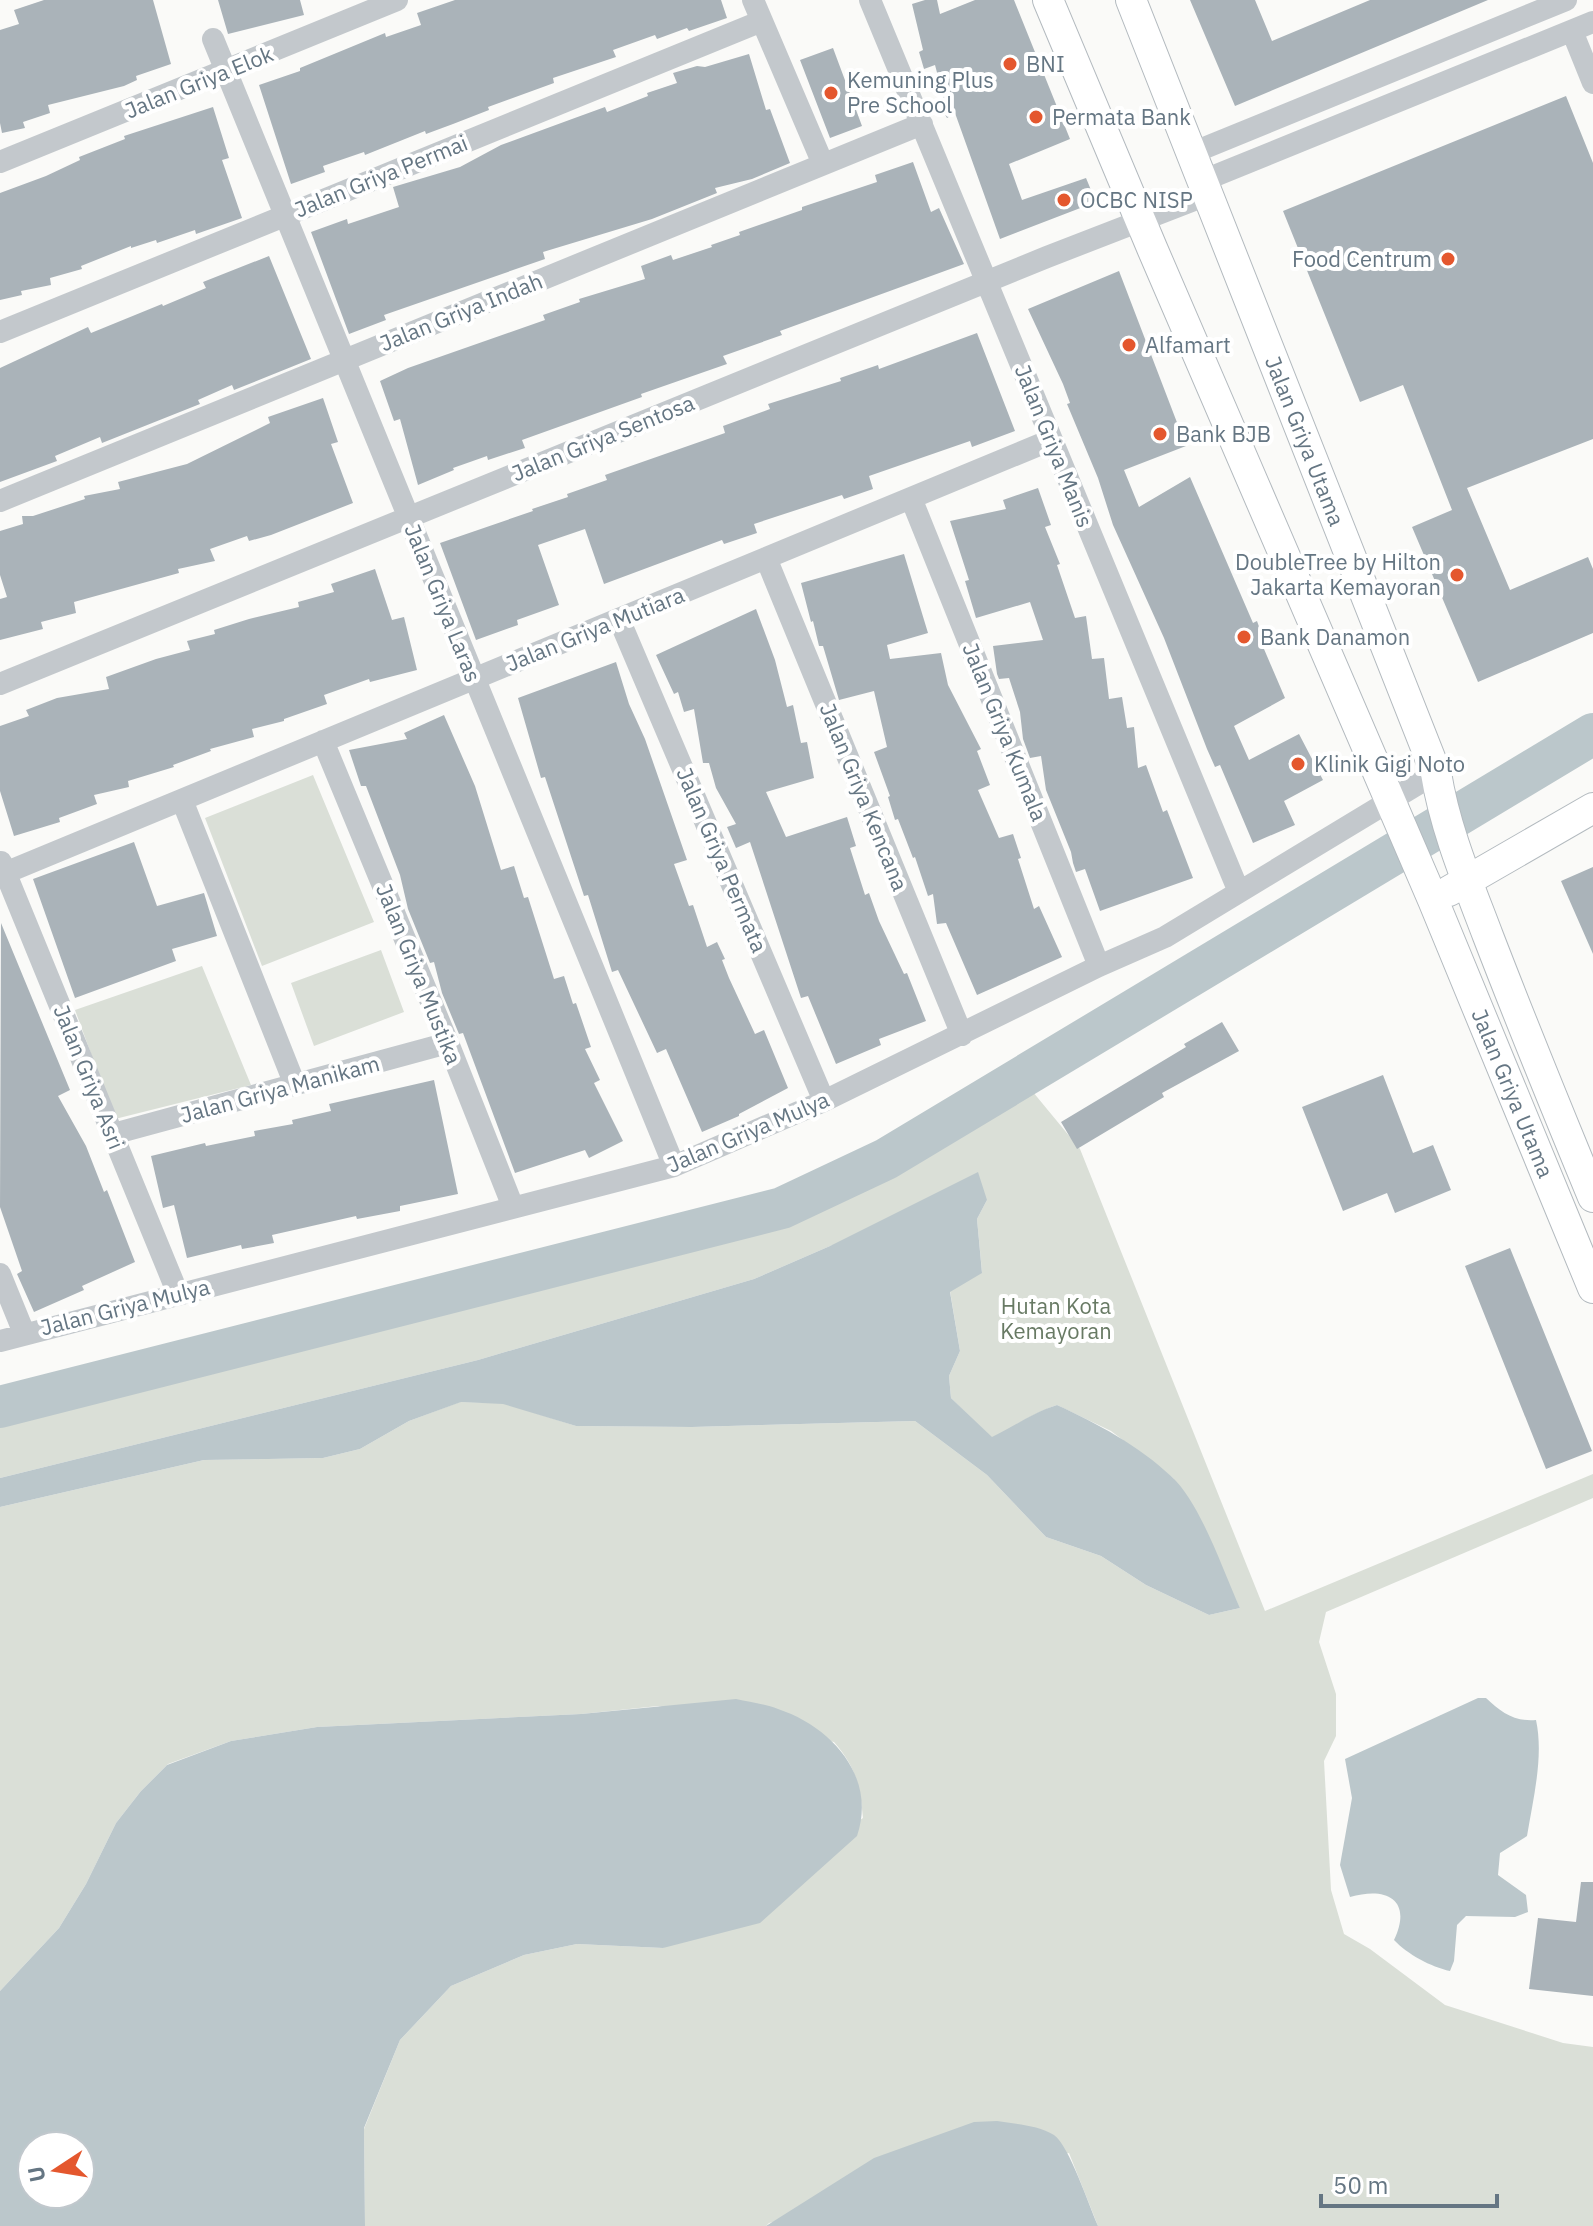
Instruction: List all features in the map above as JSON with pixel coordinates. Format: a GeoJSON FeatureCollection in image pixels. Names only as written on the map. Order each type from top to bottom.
{"type":"FeatureCollection","features":[{"type":"Feature","properties":{"kind":"main road","name":"Jalan Griya Utama"},"geometry":{"type":"LineString","coordinates":[[1048,0],[1135,202],[1140,222],[1430,896],[1593,1288]]}},
{"type":"Feature","properties":{"kind":"main road","name":"Jalan Griya Utama"},"geometry":{"type":"LineString","coordinates":[[1131,0],[1438,783],[1465,874],[1527,1038],[1593,1197]]}},
{"type":"Feature","properties":{"kind":"main road"},"geometry":{"type":"LineString","coordinates":[[1430,896],[1465,874],[1593,808]]}},
{"type":"Feature","properties":{"kind":"street","name":"Jalan Griya Elok"},"geometry":{"type":"LineString","coordinates":[[0,162],[397,0]]}},
{"type":"Feature","properties":{"kind":"street","name":"Jalan Griya Manis"},"geometry":{"type":"LineString","coordinates":[[870,0],[1239,892]]}},
{"type":"Feature","properties":{"kind":"street"},"geometry":{"type":"LineString","coordinates":[[1192,153],[1566,0]]}},
{"type":"Feature","properties":{"kind":"street"},"geometry":{"type":"LineString","coordinates":[[758,10],[823,164]]}},
{"type":"Feature","properties":{"kind":"street","name":"Jalan Griya Permai"},"geometry":{"type":"LineString","coordinates":[[0,332],[285,216],[758,10]]}},
{"type":"Feature","properties":{"kind":"street"},"geometry":{"type":"LineString","coordinates":[[1205,188],[1583,26],[1593,83]]}},
{"type":"Feature","properties":{"kind":"street","name":"Jalan Griya Laras"},"geometry":{"type":"LineString","coordinates":[[213,39],[674,1166]]}},
{"type":"Feature","properties":{"kind":"street","name":"Jalan Griya Indah"},"geometry":{"type":"LineString","coordinates":[[0,501],[922,124]]}},
{"type":"Feature","properties":{"kind":"street","name":"Jalan Griya Sentosa"},"geometry":{"type":"LineString","coordinates":[[0,684],[1140,222],[1205,188]]}},
{"type":"Feature","properties":{"kind":"street","name":"Jalan Griya Mutiara"},"geometry":{"type":"LineString","coordinates":[[3,867],[182,800],[1051,440]]}},
{"type":"Feature","properties":{"kind":"street","name":"Jalan Griya Kumala"},"geometry":{"type":"LineString","coordinates":[[911,498],[1099,966]]}},
{"type":"Feature","properties":{"kind":"street","name":"Jalan Griya Kencana"},"geometry":{"type":"LineString","coordinates":[[766,558],[962,1035]]}},
{"type":"Feature","properties":{"kind":"street","name":"Jalan Griya Permata"},"geometry":{"type":"LineString","coordinates":[[619,619],[824,1101]]}},
{"type":"Feature","properties":{"kind":"street","name":"Jalan Griya Mustika"},"geometry":{"type":"LineString","coordinates":[[323,741],[513,1207]]}},
{"type":"Feature","properties":{"kind":"street","name":"Jalan Griya Mulya"},"geometry":{"type":"LineString","coordinates":[[0,1341],[674,1166],[824,1101],[1099,966],[1165,937],[1239,892],[1438,783]]}},
{"type":"Feature","properties":{"kind":"street"},"geometry":{"type":"LineString","coordinates":[[182,800],[295,1085]]}},
{"type":"Feature","properties":{"kind":"street","name":"Jalan Griya Asri"},"geometry":{"type":"LineString","coordinates":[[3,867],[178,1294]]}},
{"type":"Feature","properties":{"kind":"street","name":"Jalan Griya Manikam"},"geometry":{"type":"LineString","coordinates":[[113,1134],[448,1043]]}},
{"type":"Feature","properties":{"kind":"street"},"geometry":{"type":"LineString","coordinates":[[0,1274],[24,1333]]}},
{"type":"Feature","properties":{"kind":"green space"},"geometry":{"type":"Polygon","coordinates":[[[313,775],[374,922],[262,966],[205,818],[313,775]]]}},
{"type":"Feature","properties":{"kind":"green space"},"geometry":{"type":"Polygon","coordinates":[[[381,950],[404,1012],[314,1046],[291,983],[381,950]]]}},
{"type":"Feature","properties":{"kind":"green space"},"geometry":{"type":"Polygon","coordinates":[[[202,966],[251,1085],[115,1119],[75,1010],[202,966]]]}},
{"type":"Feature","properties":{"kind":"green space","name":"Hutan Kota Kemayoran"},"geometry":{"type":"Polygon","coordinates":[[[1028,1086],[1080,1149],[1265,1611],[1593,1474],[1593,1498],[1326,1612],[1319,1642],[1336,1694],[1336,1736],[1324,1761],[1331,1890],[1344,1934],[1370,1949],[1445,2005],[1563,2043],[1593,2047],[1593,2226],[1098,2226],[1069,2153],[766,2226],[365,2226],[364,2129],[400,2040],[451,1986],[524,1955],[577,1944],[663,1948],[863,1818],[856,1777],[834,1742],[658,1706],[581,1714],[317,1727],[231,1741],[168,1764],[141,1791],[116,1823],[86,1884],[59,1928],[0,1991],[0,1507],[204,1460],[323,1458],[360,1449],[409,1421],[460,1402],[503,1403],[576,1426],[692,1427],[915,1421],[987,1475],[1046,1537],[1101,1556],[1146,1585],[1209,1615],[1240,1608],[1173,1478],[1111,1431],[1057,1405],[992,1438],[951,1398],[949,1376],[960,1351],[950,1291],[982,1272],[977,1219],[987,1200],[830,1246],[754,1279],[478,1360],[0,1478],[0,1423],[771,1224],[856,1185],[1028,1086]]]}},
{"type":"Feature","properties":{"kind":"shaded area"},"geometry":{"type":"Polygon","coordinates":[[[978,1172],[987,1200],[977,1219],[982,1273],[950,1292],[960,1351],[949,1376],[951,1398],[992,1437],[1057,1405],[1145,1455],[1183,1489],[1210,1539],[1240,1608],[1209,1615],[1146,1585],[1101,1556],[1046,1537],[987,1475],[915,1421],[692,1427],[576,1426],[503,1404],[461,1402],[409,1421],[360,1449],[323,1458],[204,1460],[0,1507],[0,1478],[478,1360],[754,1279],[830,1246],[978,1172]]]}},
{"type":"Feature","properties":{"kind":"shaded area"},"geometry":{"type":"Polygon","coordinates":[[[1478,1698],[1486,1698],[1514,1718],[1536,1720],[1538,1763],[1527,1836],[1500,1853],[1498,1875],[1526,1895],[1528,1912],[1515,1917],[1466,1916],[1457,1925],[1454,1961],[1450,1971],[1420,1959],[1394,1940],[1400,1915],[1393,1899],[1375,1893],[1350,1897],[1340,1865],[1352,1798],[1345,1759],[1478,1698]]]}},
{"type":"Feature","properties":{"kind":"shaded area"},"geometry":{"type":"Polygon","coordinates":[[[736,1699],[773,1707],[798,1717],[832,1742],[855,1775],[861,1794],[862,1814],[857,1836],[760,1923],[663,1948],[577,1944],[524,1955],[451,1986],[400,2040],[364,2128],[365,2226],[0,2226],[0,1991],[59,1928],[86,1884],[116,1823],[167,1765],[231,1741],[317,1727],[581,1714],[736,1699]]]}},
{"type":"Feature","properties":{"kind":"shaded area"},"geometry":{"type":"Polygon","coordinates":[[[997,2121],[1041,2129],[1060,2141],[1098,2226],[766,2226],[874,2158],[974,2122],[997,2121]]]}},
{"type":"Feature","properties":{"kind":"building"},"geometry":{"type":"Polygon","coordinates":[[[44,0],[153,0],[171,64],[136,76],[137,80],[124,86],[48,105],[50,113],[23,122],[25,128],[2,133],[0,30],[19,24],[14,10],[44,0]]]}},
{"type":"Feature","properties":{"kind":"building"},"geometry":{"type":"Polygon","coordinates":[[[218,0],[300,0],[304,15],[228,34],[218,0]]]}},
{"type":"Feature","properties":{"kind":"building"},"geometry":{"type":"Polygon","coordinates":[[[455,0],[721,0],[727,18],[657,39],[655,35],[613,50],[616,57],[553,78],[554,83],[426,134],[425,131],[365,155],[364,152],[323,166],[325,172],[291,184],[259,85],[300,71],[300,68],[385,33],[386,37],[421,25],[417,13],[455,0]]]}},
{"type":"Feature","properties":{"kind":"building"},"geometry":{"type":"Polygon","coordinates":[[[937,0],[940,14],[975,0],[1014,0],[1070,139],[1009,164],[1022,200],[1086,178],[1096,202],[1000,239],[955,113],[947,118],[938,102],[944,99],[935,65],[924,69],[919,52],[923,50],[912,4],[937,0]]]}},
{"type":"Feature","properties":{"kind":"building"},"geometry":{"type":"Polygon","coordinates":[[[1190,0],[1255,0],[1272,41],[1370,0],[1488,0],[1235,106],[1190,0]]]}},
{"type":"Feature","properties":{"kind":"building","name":"Kemuning Plus Pre School"},"geometry":{"type":"Polygon","coordinates":[[[833,48],[862,126],[830,138],[800,60],[833,48]]]}},
{"type":"Feature","properties":{"kind":"building"},"geometry":{"type":"Polygon","coordinates":[[[749,54],[766,110],[770,109],[790,163],[752,179],[715,188],[717,193],[652,219],[543,252],[545,259],[384,315],[386,320],[349,334],[311,232],[347,219],[348,224],[399,207],[393,187],[460,167],[501,145],[605,107],[607,112],[648,96],[647,93],[677,83],[673,73],[749,54]]]}},
{"type":"Feature","properties":{"kind":"building","name":"Food Centrum"},"geometry":{"type":"Polygon","coordinates":[[[1566,96],[1593,163],[1593,439],[1467,488],[1510,590],[1588,557],[1593,569],[1593,633],[1478,682],[1412,527],[1452,510],[1403,385],[1360,402],[1283,211],[1566,96]]]}},
{"type":"Feature","properties":{"kind":"building"},"geometry":{"type":"Polygon","coordinates":[[[213,107],[229,158],[222,160],[242,218],[196,234],[195,230],[157,243],[156,240],[131,246],[81,266],[82,269],[50,278],[51,285],[21,291],[22,295],[0,300],[0,193],[46,176],[80,160],[79,157],[125,139],[124,136],[213,107]]]}},
{"type":"Feature","properties":{"kind":"building"},"geometry":{"type":"Polygon","coordinates":[[[913,162],[931,212],[939,208],[964,264],[780,331],[782,335],[723,356],[727,364],[522,440],[525,448],[488,460],[487,456],[418,485],[400,419],[394,421],[380,381],[408,368],[545,320],[543,315],[580,302],[579,299],[645,279],[641,266],[671,255],[673,260],[712,247],[740,235],[739,232],[802,210],[802,207],[877,182],[875,175],[913,162]]]}},
{"type":"Feature","properties":{"kind":"building"},"geometry":{"type":"Polygon","coordinates":[[[269,256],[311,359],[234,390],[232,385],[198,400],[200,404],[102,443],[100,437],[55,456],[57,461],[0,482],[0,368],[88,327],[91,333],[163,306],[206,288],[203,282],[269,256]]]}},
{"type":"Feature","properties":{"kind":"building"},"geometry":{"type":"Polygon","coordinates":[[[1119,271],[1186,446],[1124,470],[1139,507],[1190,477],[1253,623],[1257,621],[1264,641],[1261,642],[1285,698],[1234,726],[1249,760],[1299,734],[1323,780],[1284,801],[1295,825],[1253,843],[1220,765],[1215,767],[1207,749],[1164,638],[1113,525],[1098,478],[1067,404],[1070,403],[1063,384],[1028,309],[1119,271]]]}},
{"type":"Feature","properties":{"kind":"building"},"geometry":{"type":"Polygon","coordinates":[[[977,333],[1015,431],[972,447],[970,441],[869,476],[873,489],[844,499],[842,495],[754,524],[757,533],[724,544],[722,540],[604,584],[585,529],[538,545],[559,605],[517,620],[518,625],[476,640],[440,543],[568,497],[567,494],[607,480],[605,475],[725,433],[723,426],[770,409],[768,404],[841,381],[840,378],[878,365],[879,369],[977,333]]]}},
{"type":"Feature","properties":{"kind":"building"},"geometry":{"type":"Polygon","coordinates":[[[323,398],[338,442],[331,444],[353,503],[271,535],[249,541],[247,536],[210,549],[215,561],[178,569],[179,573],[74,602],[76,613],[41,622],[43,629],[0,640],[0,599],[7,597],[0,575],[0,531],[23,524],[22,516],[33,516],[85,499],[84,496],[120,489],[118,482],[187,464],[270,423],[268,417],[323,398]]]}},
{"type":"Feature","properties":{"kind":"building"},"geometry":{"type":"Polygon","coordinates":[[[1038,488],[1051,525],[1045,527],[1060,564],[1057,565],[1075,618],[1086,616],[1092,659],[1104,658],[1109,699],[1122,697],[1127,728],[1134,727],[1138,768],[1146,765],[1193,878],[1100,911],[1085,869],[1076,872],[1046,790],[1041,756],[1030,758],[1009,678],[999,679],[997,674],[993,646],[1043,640],[1030,602],[976,618],[965,581],[969,580],[950,521],[1006,509],[1003,500],[1038,488]]]}},
{"type":"Feature","properties":{"kind":"building"},"geometry":{"type":"Polygon","coordinates":[[[904,554],[928,633],[887,645],[890,659],[941,653],[948,685],[981,749],[977,751],[990,785],[978,790],[999,838],[1013,834],[1034,909],[1039,906],[1062,957],[977,995],[946,923],[937,924],[933,894],[928,896],[915,857],[898,819],[895,820],[874,752],[887,747],[874,691],[839,700],[823,646],[819,646],[811,622],[801,583],[904,554]]]}},
{"type":"Feature","properties":{"kind":"building"},"geometry":{"type":"Polygon","coordinates":[[[375,569],[392,620],[404,617],[417,670],[370,682],[369,679],[324,695],[327,704],[284,721],[252,729],[254,737],[210,749],[174,767],[128,781],[129,787],[94,795],[97,804],[59,818],[60,822],[14,836],[0,791],[0,726],[29,716],[26,710],[57,698],[109,689],[106,677],[190,650],[187,641],[215,634],[214,630],[299,607],[298,602],[334,592],[331,584],[375,569]]]}},
{"type":"Feature","properties":{"kind":"building"},"geometry":{"type":"Polygon","coordinates":[[[756,609],[775,660],[787,707],[793,705],[801,743],[807,742],[814,778],[766,792],[786,837],[847,817],[856,846],[850,848],[865,895],[869,893],[926,1021],[879,1039],[881,1045],[836,1064],[808,996],[801,998],[750,842],[736,848],[727,827],[736,824],[716,788],[709,763],[703,763],[694,709],[684,712],[678,692],[674,694],[656,655],[756,609]]]}},
{"type":"Feature","properties":{"kind":"building"},"geometry":{"type":"Polygon","coordinates":[[[616,662],[687,860],[674,864],[689,906],[693,905],[707,947],[717,942],[729,978],[755,1034],[764,1030],[788,1088],[739,1116],[702,1132],[666,1049],[657,1053],[618,970],[612,972],[545,777],[541,778],[518,698],[616,662]]]}},
{"type":"Feature","properties":{"kind":"building"},"geometry":{"type":"Polygon","coordinates":[[[444,715],[475,786],[501,870],[514,866],[524,898],[528,897],[554,979],[564,976],[573,1004],[576,1003],[591,1047],[585,1049],[600,1080],[594,1083],[623,1141],[589,1158],[585,1150],[515,1173],[463,1033],[459,1034],[442,993],[434,962],[430,963],[408,909],[400,875],[366,786],[361,786],[349,750],[407,739],[404,733],[444,715]]]}},
{"type":"Feature","properties":{"kind":"building"},"geometry":{"type":"Polygon","coordinates":[[[134,842],[157,906],[204,893],[217,936],[172,949],[176,961],[75,998],[33,879],[134,842]]]}},
{"type":"Feature","properties":{"kind":"building"},"geometry":{"type":"Polygon","coordinates":[[[1593,867],[1593,954],[1561,881],[1593,867]]]}},
{"type":"Feature","properties":{"kind":"building"},"geometry":{"type":"Polygon","coordinates":[[[1,923],[70,1090],[58,1096],[86,1146],[104,1192],[107,1190],[135,1262],[82,1286],[84,1290],[34,1312],[17,1274],[22,1271],[0,1207],[1,923]]]}},
{"type":"Feature","properties":{"kind":"building"},"geometry":{"type":"Polygon","coordinates":[[[1222,1022],[1239,1051],[1162,1093],[1164,1097],[1077,1149],[1061,1122],[1222,1022]]]}},
{"type":"Feature","properties":{"kind":"building"},"geometry":{"type":"Polygon","coordinates":[[[1383,1075],[1413,1153],[1433,1145],[1451,1190],[1395,1213],[1387,1193],[1343,1211],[1302,1107],[1383,1075]]]}},
{"type":"Feature","properties":{"kind":"building"},"geometry":{"type":"Polygon","coordinates":[[[434,1080],[458,1194],[400,1206],[400,1211],[357,1219],[356,1216],[272,1235],[274,1243],[242,1249],[241,1245],[187,1258],[174,1205],[163,1208],[151,1156],[205,1143],[206,1146],[255,1136],[254,1131],[293,1124],[292,1120],[331,1111],[329,1104],[434,1080]]]}},
{"type":"Feature","properties":{"kind":"building"},"geometry":{"type":"Polygon","coordinates":[[[1510,1248],[1592,1451],[1546,1469],[1465,1266],[1510,1248]]]}},
{"type":"Feature","properties":{"kind":"building"},"geometry":{"type":"Polygon","coordinates":[[[1581,1882],[1593,1882],[1593,1996],[1529,1989],[1538,1918],[1576,1922],[1581,1882]]]}},
{"type":"Feature","properties":{"kind":"waterway"},"geometry":{"type":"LineString","coordinates":[[0,1407],[782,1208],[886,1159],[1593,734]]}},
{"type":"Feature","properties":{"kind":"place","name":"BNI"},"geometry":{"type":"Point","coordinates":[1010,64]}},
{"type":"Feature","properties":{"kind":"place","name":"Kemuning Plus Pre School"},"geometry":{"type":"Point","coordinates":[831,93]}},
{"type":"Feature","properties":{"kind":"place","name":"Permata Bank"},"geometry":{"type":"Point","coordinates":[1036,117]}},
{"type":"Feature","properties":{"kind":"place","name":"OCBC NISP"},"geometry":{"type":"Point","coordinates":[1064,200]}},
{"type":"Feature","properties":{"kind":"place","name":"Food Centrum"},"geometry":{"type":"Point","coordinates":[1448,259]}},
{"type":"Feature","properties":{"kind":"place","name":"Alfamart"},"geometry":{"type":"Point","coordinates":[1129,345]}},
{"type":"Feature","properties":{"kind":"place","name":"Bank BJB"},"geometry":{"type":"Point","coordinates":[1160,434]}},
{"type":"Feature","properties":{"kind":"place","name":"DoubleTree by Hilton Jakarta Kemayoran"},"geometry":{"type":"Point","coordinates":[1457,575]}},
{"type":"Feature","properties":{"kind":"place","name":"Bank Danamon"},"geometry":{"type":"Point","coordinates":[1244,637]}},
{"type":"Feature","properties":{"kind":"place","name":"Klinik Gigi Noto"},"geometry":{"type":"Point","coordinates":[1298,764]}}]}
